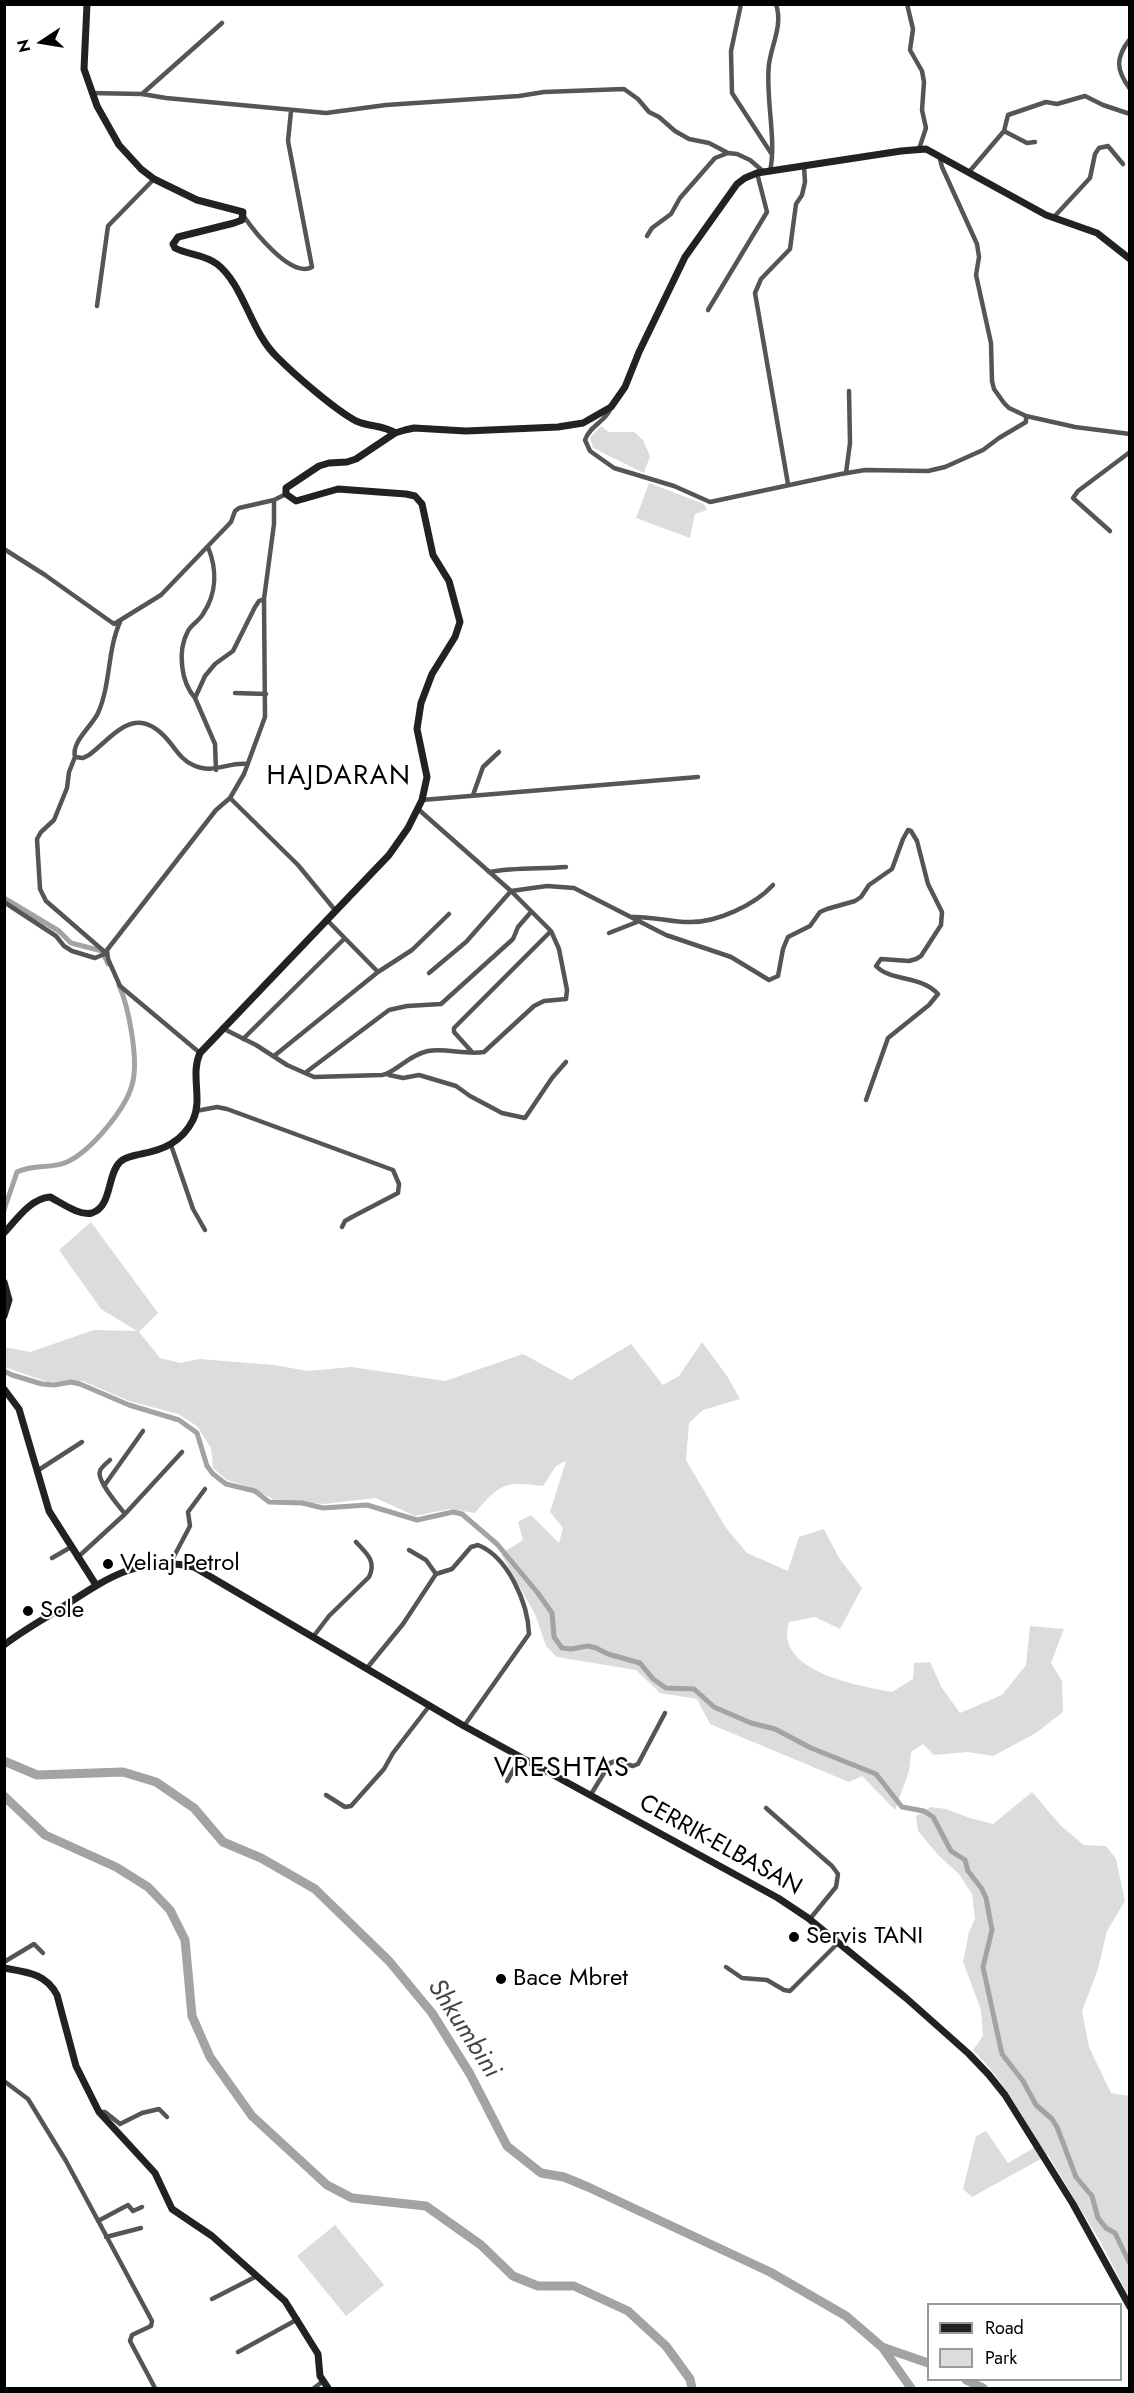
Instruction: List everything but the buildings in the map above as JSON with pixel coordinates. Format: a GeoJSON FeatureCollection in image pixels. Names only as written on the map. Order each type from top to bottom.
{"type":"FeatureCollection","features":[{"type":"Feature","properties":{"kind":"main road"},"geometry":{"type":"LineString","coordinates":[[87,4],[83,58],[91,93],[119,145],[141,169],[154,179],[197,200],[242,211],[242,220],[178,237],[173,244],[175,248],[204,256],[226,272],[257,331],[268,346],[277,357],[334,406],[362,424],[390,429],[395,433]]}},
{"type":"Feature","properties":{"kind":"main road"},"geometry":{"type":"LineString","coordinates":[[4,1233],[27,1209],[44,1197],[50,1197],[85,1213],[98,1210],[103,1205],[113,1174],[121,1161],[127,1157],[162,1150],[171,1145],[191,1124],[196,1112],[195,1065],[200,1053],[389,855],[422,800],[427,777],[417,729],[421,703],[432,674],[455,637],[460,622],[449,581],[433,555],[422,504],[415,496],[406,494],[339,489],[296,501],[286,494],[286,488],[291,483],[319,466],[356,459],[395,433],[414,428],[466,430],[558,427],[583,423],[611,407],[625,387],[639,352],[685,257],[737,184],[745,178],[764,172],[919,149],[939,155],[1053,218],[1097,233],[1130,259]]}},
{"type":"Feature","properties":{"kind":"main road"},"geometry":{"type":"LineString","coordinates":[[4,1281],[9,1300],[4,1316]]}},
{"type":"Feature","properties":{"kind":"main road"},"geometry":{"type":"LineString","coordinates":[[4,1389],[19,1409],[49,1511],[96,1585]]}},
{"type":"Feature","properties":{"kind":"main road","name":"CERRIK-ELBASAN"},"geometry":{"type":"LineString","coordinates":[[6,1644],[96,1585],[130,1568],[171,1562],[194,1567],[464,1726],[763,1889],[838,1943],[953,2039],[995,2082],[1073,2204],[1130,2307]]}},
{"type":"Feature","properties":{"kind":"main road"},"geometry":{"type":"LineString","coordinates":[[4,1968],[42,1977],[51,1984],[57,1995],[76,2066],[99,2112],[155,2173],[172,2209],[212,2236],[280,2296],[298,2319],[318,2354],[322,2382],[328,2388]]}},
{"type":"Feature","properties":{"kind":"street"},"geometry":{"type":"LineString","coordinates":[[741,4],[731,51],[732,93],[771,153]]}},
{"type":"Feature","properties":{"kind":"street"},"geometry":{"type":"LineString","coordinates":[[708,310],[767,212],[764,172],[771,153],[768,76],[779,20],[776,4]]}},
{"type":"Feature","properties":{"kind":"street"},"geometry":{"type":"LineString","coordinates":[[907,4],[913,29],[910,50],[922,72],[924,82],[922,110],[926,128],[919,149]]}},
{"type":"Feature","properties":{"kind":"street"},"geometry":{"type":"LineString","coordinates":[[142,94],[222,23]]}},
{"type":"Feature","properties":{"kind":"street"},"geometry":{"type":"LineString","coordinates":[[1130,39],[1121,50],[1118,63],[1120,76],[1130,89]]}},
{"type":"Feature","properties":{"kind":"street"},"geometry":{"type":"LineString","coordinates":[[91,93],[142,94],[326,113],[386,105],[519,96],[544,92],[624,89],[638,99],[649,112],[659,117],[675,131],[689,139],[750,160],[764,172]]}},
{"type":"Feature","properties":{"kind":"street"},"geometry":{"type":"LineString","coordinates":[[969,172],[1004,131],[1008,115],[1046,102],[1057,104],[1085,96],[1130,114]]}},
{"type":"Feature","properties":{"kind":"street"},"geometry":{"type":"LineString","coordinates":[[243,215],[258,237],[275,253],[301,269],[307,270],[312,267],[288,141],[291,111]]}},
{"type":"Feature","properties":{"kind":"street"},"geometry":{"type":"LineString","coordinates":[[1004,131],[1027,143],[1035,142]]}},
{"type":"Feature","properties":{"kind":"street"},"geometry":{"type":"LineString","coordinates":[[1053,218],[1090,178],[1095,154],[1099,148],[1108,146],[1123,164]]}},
{"type":"Feature","properties":{"kind":"street"},"geometry":{"type":"LineString","coordinates":[[647,236],[652,228],[671,214],[680,198],[702,175],[710,162],[728,153]]}},
{"type":"Feature","properties":{"kind":"street"},"geometry":{"type":"LineString","coordinates":[[939,155],[942,167],[977,244],[979,257],[976,275],[989,332],[994,389],[1009,408],[1026,416],[1075,427],[1130,434]]}},
{"type":"Feature","properties":{"kind":"street"},"geometry":{"type":"LineString","coordinates":[[788,484],[755,292],[761,279],[790,249],[796,204],[802,195],[805,182],[804,166]]}},
{"type":"Feature","properties":{"kind":"street"},"geometry":{"type":"LineString","coordinates":[[98,306],[108,226],[154,179]]}},
{"type":"Feature","properties":{"kind":"street"},"geometry":{"type":"LineString","coordinates":[[846,473],[850,443],[849,391]]}},
{"type":"Feature","properties":{"kind":"street"},"geometry":{"type":"LineString","coordinates":[[611,407],[609,413],[591,429],[585,440],[590,451],[614,468],[674,486],[710,502],[788,484],[865,470],[910,472],[945,467],[983,450],[999,438],[1022,426],[1026,422],[1026,416]]}},
{"type":"Feature","properties":{"kind":"street"},"geometry":{"type":"LineString","coordinates":[[1110,531],[1073,498],[1078,491],[1130,452]]}},
{"type":"Feature","properties":{"kind":"street"},"geometry":{"type":"LineString","coordinates":[[4,549],[69,591],[105,620],[114,624],[161,595],[231,522],[235,511],[239,508],[274,500],[286,494]]}},
{"type":"Feature","properties":{"kind":"street"},"geometry":{"type":"LineString","coordinates":[[104,955],[216,810],[230,798],[248,764],[265,717],[264,599],[274,524],[274,500]]}},
{"type":"Feature","properties":{"kind":"street"},"geometry":{"type":"LineString","coordinates":[[208,547],[214,564],[214,581],[206,609],[189,629],[183,650],[182,668],[188,690],[195,698],[215,744],[216,770]]}},
{"type":"Feature","properties":{"kind":"street"},"geometry":{"type":"LineString","coordinates":[[195,698],[205,676],[215,664],[233,651],[255,607],[259,601],[264,599]]}},
{"type":"Feature","properties":{"kind":"street"},"geometry":{"type":"LineString","coordinates":[[120,622],[111,648],[99,708],[77,742],[75,757],[69,772],[68,788],[54,820],[41,831],[37,839],[40,889],[46,901],[104,955],[120,986],[200,1053]]}},
{"type":"Feature","properties":{"kind":"street"},"geometry":{"type":"LineString","coordinates":[[235,693],[266,694]]}},
{"type":"Feature","properties":{"kind":"street"},"geometry":{"type":"LineString","coordinates":[[75,757],[83,758],[89,755],[123,725],[132,723],[154,728],[166,737],[185,760],[193,765],[216,770],[240,763],[248,764]]}},
{"type":"Feature","properties":{"kind":"street"},"geometry":{"type":"LineString","coordinates":[[473,795],[483,767],[499,752]]}},
{"type":"Feature","properties":{"kind":"street"},"geometry":{"type":"LineString","coordinates":[[422,800],[698,777]]}},
{"type":"Feature","properties":{"kind":"street"},"geometry":{"type":"LineString","coordinates":[[230,798],[298,865],[335,910]]}},
{"type":"Feature","properties":{"kind":"street"},"geometry":{"type":"LineString","coordinates":[[389,1075],[399,1064],[419,1053],[440,1050],[484,1052],[534,1006],[544,1001],[566,999],[567,990],[561,956],[551,931],[511,891],[418,809]]}},
{"type":"Feature","properties":{"kind":"street"},"geometry":{"type":"LineString","coordinates":[[429,973],[466,942],[511,891],[547,886],[574,888],[632,917],[637,922],[666,935],[731,957],[769,980],[774,979],[778,976],[783,949],[788,937],[810,926],[820,912],[861,897],[873,882],[892,868],[908,830],[917,841],[928,884],[942,912],[941,925],[921,956],[909,961],[881,959],[876,966],[882,971],[925,983],[938,994],[929,1005],[888,1038],[866,1100]]}},
{"type":"Feature","properties":{"kind":"street"},"geometry":{"type":"LineString","coordinates":[[489,872],[504,869],[566,867]]}},
{"type":"Feature","properties":{"kind":"street"},"geometry":{"type":"LineString","coordinates":[[632,917],[698,922],[756,901],[773,885]]}},
{"type":"Feature","properties":{"kind":"street"},"geometry":{"type":"LineString","coordinates":[[4,902],[56,936],[64,946],[72,951],[104,955]]}},
{"type":"Feature","properties":{"kind":"street"},"geometry":{"type":"LineString","coordinates":[[304,1073],[389,1010],[407,1006],[441,1004],[513,939],[518,927],[531,912]]}},
{"type":"Feature","properties":{"kind":"street"},"geometry":{"type":"LineString","coordinates":[[274,1056],[378,972],[412,950],[449,914]]}},
{"type":"Feature","properties":{"kind":"street"},"geometry":{"type":"LineString","coordinates":[[326,919],[378,972]]}},
{"type":"Feature","properties":{"kind":"street"},"geometry":{"type":"LineString","coordinates":[[609,933],[637,922]]}},
{"type":"Feature","properties":{"kind":"street"},"geometry":{"type":"LineString","coordinates":[[472,1052],[454,1032],[454,1028],[551,931]]}},
{"type":"Feature","properties":{"kind":"street"},"geometry":{"type":"LineString","coordinates":[[243,1039],[344,939]]}},
{"type":"Feature","properties":{"kind":"street"},"geometry":{"type":"LineString","coordinates":[[222,1028],[287,1065],[314,1077],[389,1075],[403,1078],[419,1075],[456,1086],[502,1113],[525,1118],[552,1078],[566,1062]]}},
{"type":"Feature","properties":{"kind":"street"},"geometry":{"type":"LineString","coordinates":[[196,1112],[217,1107],[227,1109],[393,1170],[400,1187],[398,1193],[352,1216],[345,1221],[342,1227]]}},
{"type":"Feature","properties":{"kind":"street"},"geometry":{"type":"LineString","coordinates":[[171,1145],[193,1209],[205,1230]]}},
{"type":"Feature","properties":{"kind":"street"},"geometry":{"type":"LineString","coordinates":[[104,1486],[143,1431]]}},
{"type":"Feature","properties":{"kind":"street"},"geometry":{"type":"LineString","coordinates":[[37,1471],[82,1442]]}},
{"type":"Feature","properties":{"kind":"street"},"geometry":{"type":"LineString","coordinates":[[77,1558],[125,1514],[182,1452]]}},
{"type":"Feature","properties":{"kind":"street"},"geometry":{"type":"LineString","coordinates":[[110,1460],[99,1471],[104,1486],[125,1514]]}},
{"type":"Feature","properties":{"kind":"street"},"geometry":{"type":"LineString","coordinates":[[171,1562],[190,1526],[188,1512],[206,1489]]}},
{"type":"Feature","properties":{"kind":"street"},"geometry":{"type":"LineString","coordinates":[[313,1637],[329,1616],[372,1571],[370,1557],[356,1542]]}},
{"type":"Feature","properties":{"kind":"street"},"geometry":{"type":"LineString","coordinates":[[368,1668],[403,1624],[436,1574],[452,1569],[471,1547],[478,1545],[489,1551],[511,1577],[526,1608],[529,1634],[464,1726]]}},
{"type":"Feature","properties":{"kind":"street"},"geometry":{"type":"LineString","coordinates":[[52,1558],[71,1547]]}},
{"type":"Feature","properties":{"kind":"street"},"geometry":{"type":"LineString","coordinates":[[409,1550],[426,1560],[436,1574]]}},
{"type":"Feature","properties":{"kind":"street"},"geometry":{"type":"LineString","coordinates":[[326,1795],[345,1807],[351,1806],[384,1769],[393,1753],[430,1705]]}},
{"type":"Feature","properties":{"kind":"street"},"geometry":{"type":"LineString","coordinates":[[590,1796],[610,1763],[616,1761],[633,1766],[638,1764],[665,1713]]}},
{"type":"Feature","properties":{"kind":"street"},"geometry":{"type":"LineString","coordinates":[[507,1781],[521,1757]]}},
{"type":"Feature","properties":{"kind":"street"},"geometry":{"type":"LineString","coordinates":[[766,1808],[832,1866],[838,1874],[836,1887],[809,1920]]}},
{"type":"Feature","properties":{"kind":"street"},"geometry":{"type":"LineString","coordinates":[[726,1967],[742,1978],[767,1980],[790,1991],[838,1943]]}},
{"type":"Feature","properties":{"kind":"street"},"geometry":{"type":"LineString","coordinates":[[4,1962],[34,1944],[43,1953]]}},
{"type":"Feature","properties":{"kind":"street"},"geometry":{"type":"LineString","coordinates":[[4,2081],[31,2103],[51,2141],[66,2161],[152,2321],[151,2326],[132,2335],[130,2341],[155,2388]]}},
{"type":"Feature","properties":{"kind":"street"},"geometry":{"type":"LineString","coordinates":[[99,2112],[105,2112],[120,2124],[142,2113],[159,2109],[166,2117]]}},
{"type":"Feature","properties":{"kind":"street"},"geometry":{"type":"LineString","coordinates":[[98,2221],[128,2205],[133,2211],[142,2207]]}},
{"type":"Feature","properties":{"kind":"street"},"geometry":{"type":"LineString","coordinates":[[106,2236],[141,2228]]}},
{"type":"Feature","properties":{"kind":"street"},"geometry":{"type":"LineString","coordinates":[[212,2299],[257,2276]]}},
{"type":"Feature","properties":{"kind":"street"},"geometry":{"type":"LineString","coordinates":[[238,2352],[298,2319]]}},
{"type":"Feature","properties":{"kind":"street"},"geometry":{"type":"LineString","coordinates":[[314,2388],[322,2382]]}},
{"type":"Feature","properties":{"kind":"green space"},"geometry":{"type":"Polygon","coordinates":[[[601,426],[609,432],[634,432],[643,440],[650,456],[644,473],[593,448],[590,438],[601,426]]]}},
{"type":"Feature","properties":{"kind":"green space"},"geometry":{"type":"Polygon","coordinates":[[[649,483],[704,504],[707,510],[695,514],[690,538],[636,518],[649,483]]]}},
{"type":"Feature","properties":{"kind":"green space"},"geometry":{"type":"Polygon","coordinates":[[[91,1222],[158,1313],[139,1332],[160,1358],[181,1363],[199,1359],[275,1365],[307,1371],[352,1367],[445,1381],[523,1354],[571,1380],[631,1344],[663,1385],[679,1376],[702,1342],[727,1376],[740,1399],[703,1410],[689,1423],[686,1460],[726,1528],[747,1553],[788,1571],[799,1537],[824,1529],[839,1558],[862,1588],[840,1629],[815,1617],[789,1622],[788,1639],[794,1653],[806,1665],[822,1673],[860,1686],[892,1692],[913,1679],[914,1663],[930,1662],[942,1688],[960,1713],[1002,1695],[1026,1665],[1030,1626],[1064,1629],[1051,1663],[1062,1681],[1063,1712],[1036,1733],[993,1756],[968,1752],[934,1755],[923,1744],[911,1752],[909,1771],[895,1810],[862,1776],[849,1782],[710,1724],[697,1699],[660,1693],[636,1670],[557,1657],[546,1646],[535,1614],[501,1554],[523,1540],[518,1522],[531,1515],[559,1543],[563,1528],[550,1512],[566,1461],[556,1466],[543,1486],[520,1484],[504,1487],[490,1496],[475,1513],[449,1509],[415,1516],[376,1498],[324,1504],[273,1499],[250,1487],[227,1480],[213,1468],[211,1448],[197,1426],[178,1414],[129,1401],[83,1381],[47,1382],[5,1367],[4,1347],[30,1352],[94,1330],[137,1331],[101,1309],[59,1250],[91,1222]]]}},
{"type":"Feature","properties":{"kind":"green space"},"geometry":{"type":"Polygon","coordinates":[[[1032,1792],[1061,1826],[1084,1845],[1106,1846],[1116,1859],[1125,1901],[1107,1931],[1098,1969],[1082,2011],[1089,2047],[1111,2093],[1129,2096],[1129,2297],[1101,2243],[1048,2155],[972,2197],[963,2189],[976,2136],[986,2131],[1008,2163],[1039,2145],[1009,2095],[973,2050],[983,2036],[981,2010],[963,1962],[969,1932],[975,1919],[972,1894],[959,1874],[938,1855],[918,1831],[916,1816],[931,1807],[946,1809],[993,1824],[1032,1792]]]}},
{"type":"Feature","properties":{"kind":"green space"},"geometry":{"type":"Polygon","coordinates":[[[335,2225],[384,2285],[346,2316],[297,2256],[335,2225]]]}},
{"type":"Feature","properties":{"kind":"waterway"},"geometry":{"type":"LineString","coordinates":[[4,898],[59,931],[71,943],[102,951],[108,964]]}},
{"type":"Feature","properties":{"kind":"waterway"},"geometry":{"type":"LineString","coordinates":[[4,1210],[17,1172],[61,1164],[77,1156],[107,1127],[124,1103],[133,1081],[134,1059],[129,1019],[119,985]]}},
{"type":"Feature","properties":{"kind":"waterway"},"geometry":{"type":"LineString","coordinates":[[4,1371],[42,1384],[54,1385],[71,1382],[80,1384],[129,1405],[179,1420],[197,1433],[207,1466],[213,1474],[226,1484],[255,1491],[269,1502],[302,1503],[323,1508],[367,1505],[417,1520],[453,1512],[462,1514],[497,1544],[537,1592],[552,1613],[554,1637],[562,1648],[588,1646],[640,1663],[653,1679],[666,1688],[694,1689],[714,1707],[751,1723],[775,1729],[811,1748],[876,1774],[902,1807],[924,1811],[933,1817],[951,1851],[965,1860],[968,1871],[986,1898],[992,1930],[983,1967],[1002,2054],[1023,2081],[1036,2105],[1052,2119],[1057,2127],[1076,2177],[1092,2196],[1098,2218],[1106,2228],[1115,2233],[1130,2264]]}},
{"type":"Feature","properties":{"kind":"waterway","name":"Shkumbini"},"geometry":{"type":"LineString","coordinates":[[4,1761],[37,1775],[123,1772],[156,1782],[194,1808],[223,1842],[261,1858],[315,1889],[389,1961],[432,2013],[470,2074],[507,2146],[541,2173],[564,2177],[588,2187],[770,2272],[846,2316],[882,2347],[927,2363]]}},
{"type":"Feature","properties":{"kind":"waterway","name":"Shkumbini"},"geometry":{"type":"LineString","coordinates":[[4,1796],[45,1835],[116,1867],[148,1887],[170,1910],[185,1940],[192,2016],[210,2057],[252,2116],[327,2185],[352,2198],[426,2206],[481,2245],[513,2276],[538,2286],[574,2286],[628,2311],[666,2346],[690,2379],[692,2388]]}},
{"type":"Feature","properties":{"kind":"waterway","name":"Shkumbini"},"geometry":{"type":"LineString","coordinates":[[882,2347],[911,2388]]}},
{"type":"Feature","properties":{"kind":"waterway","name":"Shkumbini"},"geometry":{"type":"LineString","coordinates":[[968,2381],[983,2388]]}},
{"type":"Feature","properties":{"kind":"place","name":"Veliaj Petrol"},"geometry":{"type":"Point","coordinates":[108,1564]}},
{"type":"Feature","properties":{"kind":"place","name":"Sole"},"geometry":{"type":"Point","coordinates":[28,1611]}},
{"type":"Feature","properties":{"kind":"place","name":"Servis TANI"},"geometry":{"type":"Point","coordinates":[794,1937]}},
{"type":"Feature","properties":{"kind":"place","name":"Bace Mbret"},"geometry":{"type":"Point","coordinates":[501,1979]}},
{"type":"Feature","properties":{"kind":"district","name":"HAJDARAN"},"geometry":{"type":"Point","coordinates":[339,777]}},
{"type":"Feature","properties":{"kind":"district","name":"VRESHTAS"},"geometry":{"type":"Point","coordinates":[562,1769]}}]}
